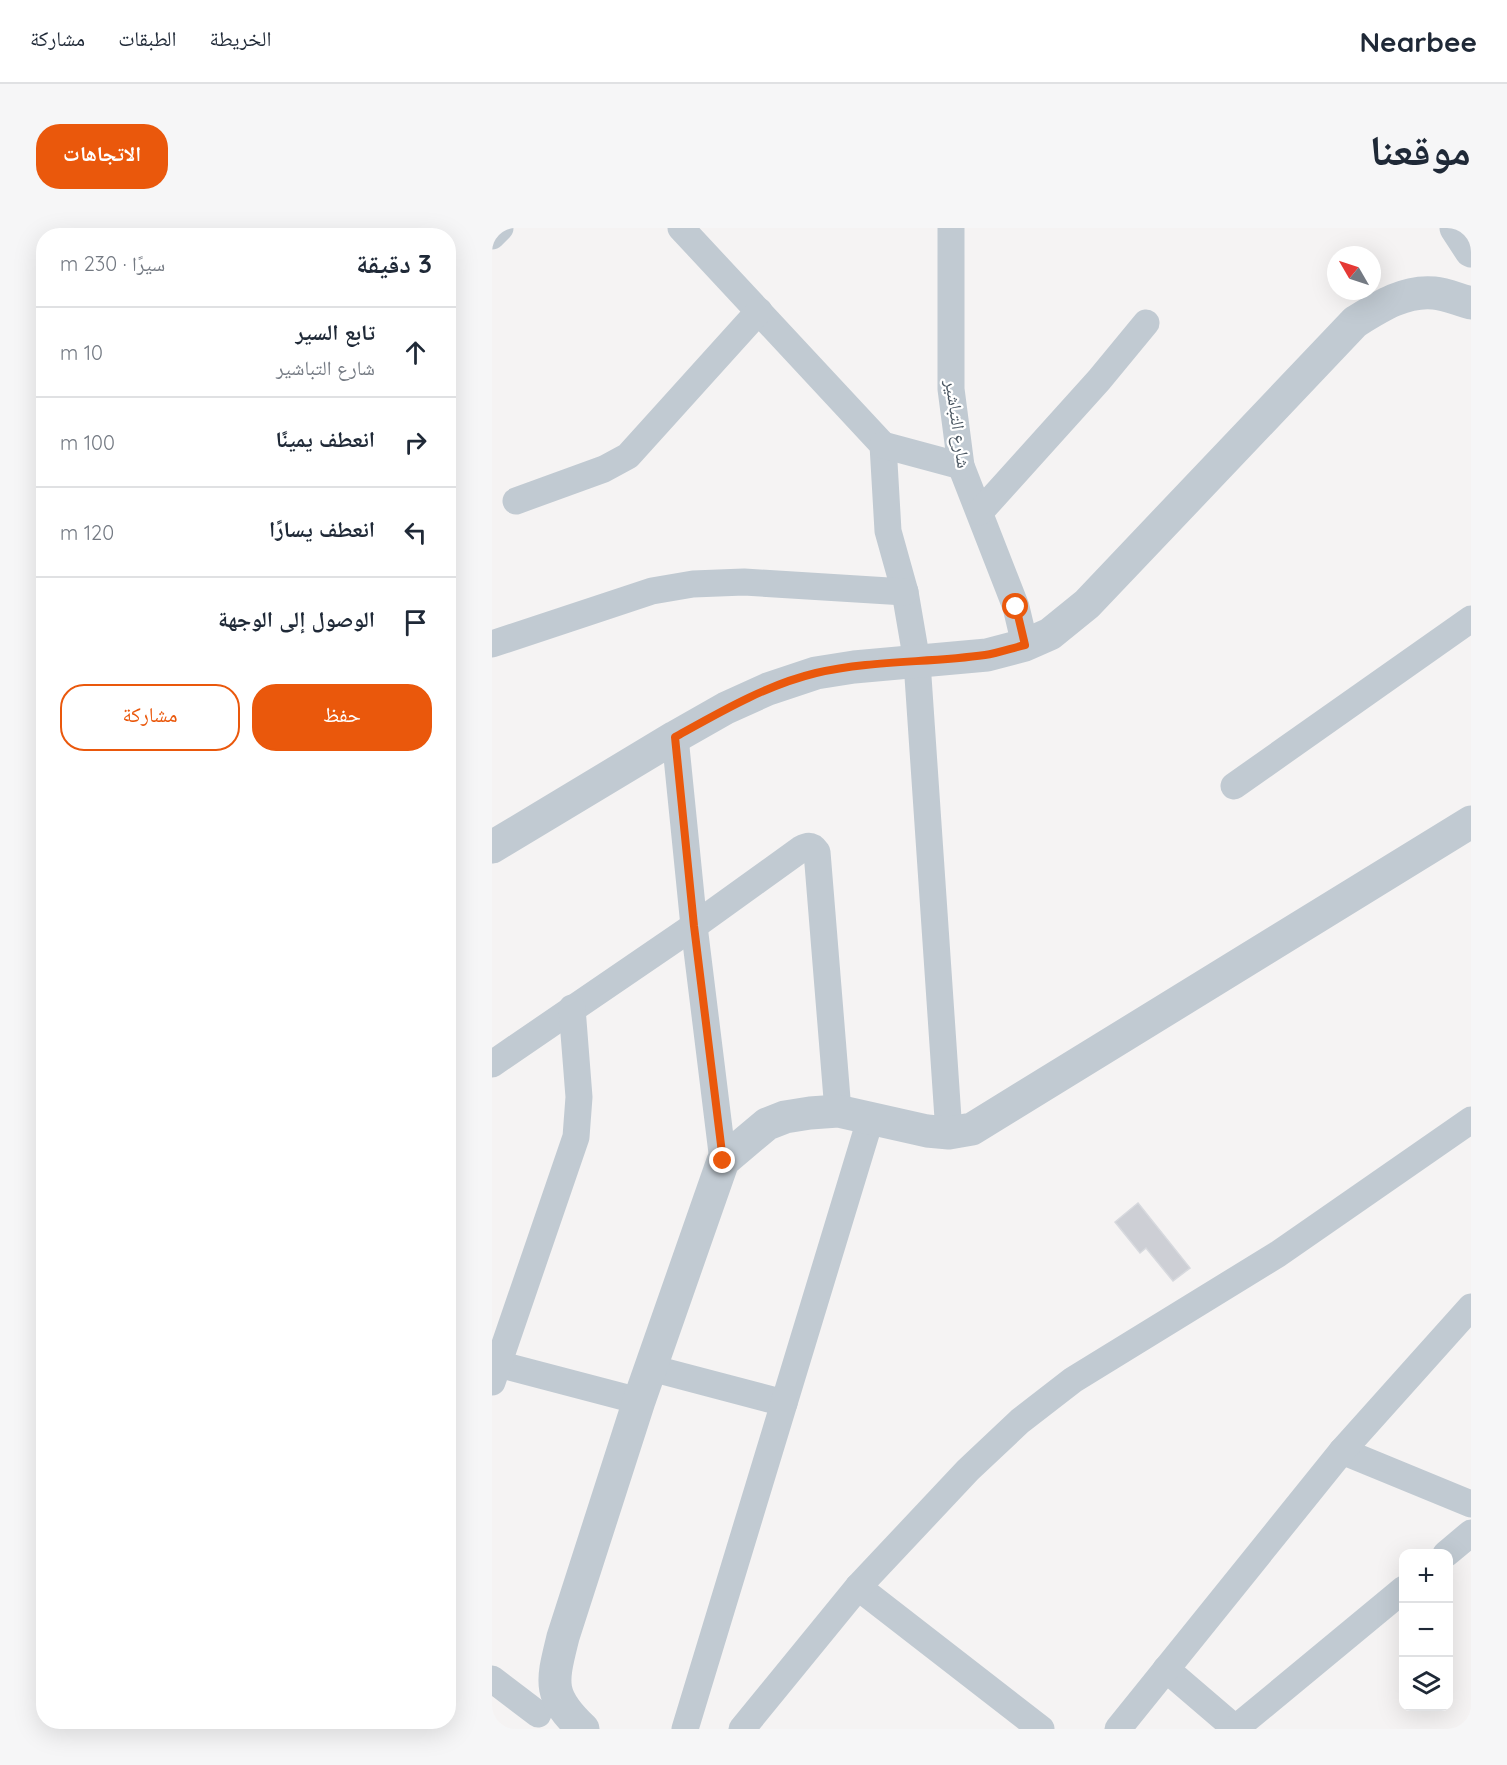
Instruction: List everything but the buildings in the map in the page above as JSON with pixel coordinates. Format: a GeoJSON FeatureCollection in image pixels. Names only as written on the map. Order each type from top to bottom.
{"type":"FeatureCollection","features":[{"type":"Feature","properties":{"kind":"street"},"geometry":{"type":"LineString","coordinates":[[492,236],[500,228]]}},
{"type":"Feature","properties":{"kind":"street"},"geometry":{"type":"LineString","coordinates":[[681,228],[883,446],[961,466]]}},
{"type":"Feature","properties":{"kind":"street","name":"شارع التباشير"},"geometry":{"type":"LineString","coordinates":[[951,228],[951,389],[961,466],[1016,607],[1025,645]]}},
{"type":"Feature","properties":{"kind":"street"},"geometry":{"type":"LineString","coordinates":[[1456,228],[1471,250]]}},
{"type":"Feature","properties":{"kind":"street"},"geometry":{"type":"LineString","coordinates":[[492,848],[675,737],[726,708],[768,689],[816,673],[854,667],[987,655],[1025,645],[1050,634],[1087,603],[1355,322],[1382,305],[1414,293],[1436,293],[1471,303]]}},
{"type":"Feature","properties":{"kind":"street"},"geometry":{"type":"LineString","coordinates":[[516,501],[604,469],[628,456],[759,311]]}},
{"type":"Feature","properties":{"kind":"street"},"geometry":{"type":"LineString","coordinates":[[980,512],[1099,380],[1146,323]]}},
{"type":"Feature","properties":{"kind":"street"},"geometry":{"type":"LineString","coordinates":[[883,446],[888,531],[905,592],[917,662],[949,1133]]}},
{"type":"Feature","properties":{"kind":"street"},"geometry":{"type":"LineString","coordinates":[[492,644],[652,591],[693,584],[744,582],[905,592]]}},
{"type":"Feature","properties":{"kind":"street"},"geometry":{"type":"LineString","coordinates":[[1234,786],[1471,619]]}},
{"type":"Feature","properties":{"kind":"street"},"geometry":{"type":"LineString","coordinates":[[540,1712],[555,1671],[563,1637],[639,1401],[723,1161],[694,926],[675,737]]}},
{"type":"Feature","properties":{"kind":"street"},"geometry":{"type":"LineString","coordinates":[[723,1161],[767,1124],[786,1117],[838,1111],[927,1131],[949,1133],[972,1129],[1471,822]]}},
{"type":"Feature","properties":{"kind":"street"},"geometry":{"type":"LineString","coordinates":[[492,1064],[807,846],[817,852],[838,1111]]}},
{"type":"Feature","properties":{"kind":"street"},"geometry":{"type":"LineString","coordinates":[[572,1008],[579,1097],[576,1137],[495,1373],[639,1401]]}},
{"type":"Feature","properties":{"kind":"street"},"geometry":{"type":"LineString","coordinates":[[685,1729],[871,1117]]}},
{"type":"Feature","properties":{"kind":"street"},"geometry":{"type":"LineString","coordinates":[[742,1729],[858,1587],[968,1470],[1020,1421],[1064,1387],[1278,1254],[1471,1120]]}},
{"type":"Feature","properties":{"kind":"street"},"geometry":{"type":"LineString","coordinates":[[1118,1729],[1342,1451],[1471,1307]]}},
{"type":"Feature","properties":{"kind":"street"},"geometry":{"type":"LineString","coordinates":[[651,1368],[784,1403]]}},
{"type":"Feature","properties":{"kind":"street"},"geometry":{"type":"LineString","coordinates":[[1342,1451],[1471,1504]]}},
{"type":"Feature","properties":{"kind":"street"},"geometry":{"type":"LineString","coordinates":[[1452,1549],[1471,1533]]}},
{"type":"Feature","properties":{"kind":"street"},"geometry":{"type":"LineString","coordinates":[[858,1587],[1041,1729]]}},
{"type":"Feature","properties":{"kind":"street"},"geometry":{"type":"LineString","coordinates":[[1166,1669],[1236,1729],[1399,1593]]}},
{"type":"Feature","properties":{"kind":"street"},"geometry":{"type":"LineString","coordinates":[[492,1679],[540,1712],[568,1714],[583,1729]]}},
{"type":"Feature","properties":{"kind":"route"},"geometry":{"type":"LineString","coordinates":[[723,1161],[694,926],[675,737],[726,708],[768,689],[816,673],[854,667],[987,655],[1025,645],[1016,607]]}}]}
